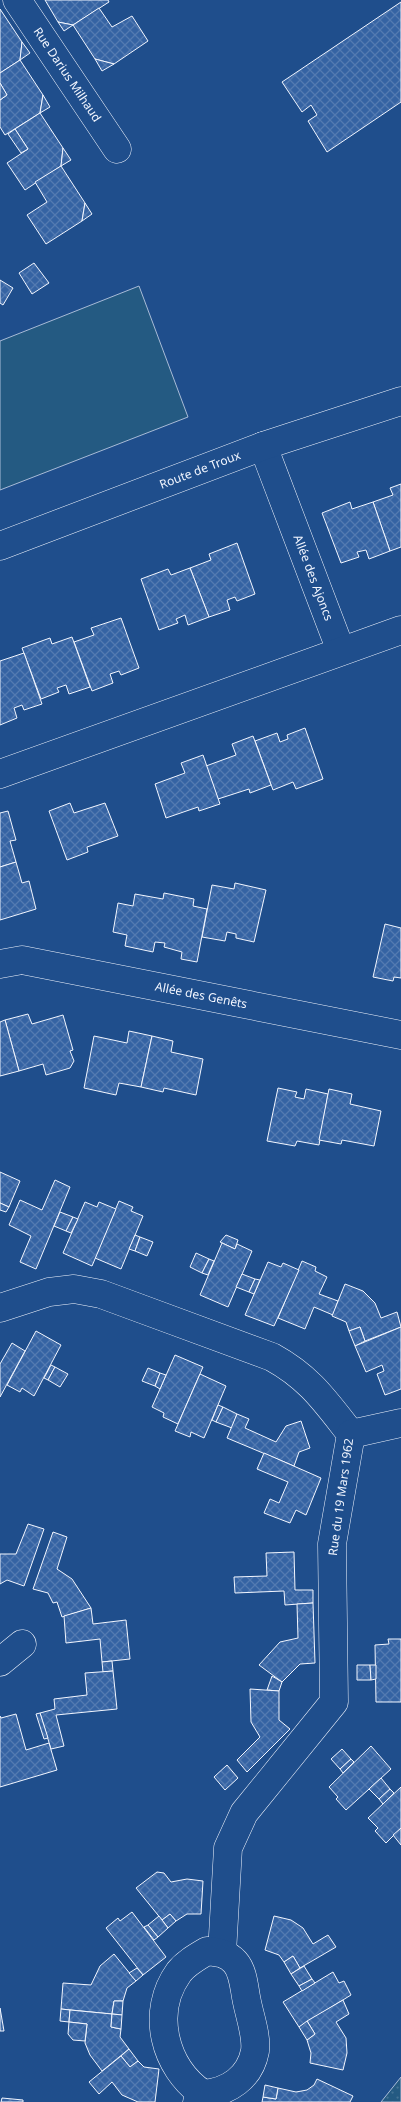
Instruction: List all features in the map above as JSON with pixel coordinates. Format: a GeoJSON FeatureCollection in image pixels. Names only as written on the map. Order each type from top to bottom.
{"type":"FeatureCollection","features":[{"type":"Feature","properties":{"kind":"street","name":"Rue Darius Milhaud"},"geometry":{"type":"LineString","coordinates":[[17,0],[117,149]]}},
{"type":"Feature","properties":{"kind":"street","name":"Route de Troux"},"geometry":{"type":"LineString","coordinates":[[0,546],[263,446],[401,401]]}},
{"type":"Feature","properties":{"kind":"street","name":"Allée des Ajoncs"},"geometry":{"type":"LineString","coordinates":[[263,446],[341,651]]}},
{"type":"Feature","properties":{"kind":"street"},"geometry":{"type":"LineString","coordinates":[[0,774],[401,630]]}},
{"type":"Feature","properties":{"kind":"street","name":"Allée des Genêts"},"geometry":{"type":"LineString","coordinates":[[0,964],[22,960],[401,1035]]}},
{"type":"Feature","properties":{"kind":"street","name":"Rue du 19 Mars 1962"},"geometry":{"type":"LineString","coordinates":[[0,1308],[49,1292],[74,1290],[101,1294],[138,1307],[272,1357],[292,1368],[311,1384],[351,1434],[332,1544],[334,1702],[244,1813],[228,1848],[222,1953]]}},
{"type":"Feature","properties":{"kind":"street"},"geometry":{"type":"LineString","coordinates":[[351,1434],[401,1423]]}},
{"type":"Feature","properties":{"kind":"street"},"geometry":{"type":"LineString","coordinates":[[0,1662],[22,1644]]}},
{"type":"Feature","properties":{"kind":"street"},"geometry":{"type":"LineString","coordinates":[[207,1951],[222,1953],[234,1962],[240,1972],[254,2038],[255,2052],[246,2072],[235,2084],[220,2093],[200,2098],[180,2072],[169,2049],[164,2029],[163,2011],[169,1990],[180,1971],[207,1951]]}},
{"type":"Feature","properties":{"kind":"shaded area"},"geometry":{"type":"Polygon","coordinates":[[[139,286],[188,417],[0,490],[0,341],[139,286]]]}},
{"type":"Feature","properties":{"kind":"shaded area"},"geometry":{"type":"Polygon","coordinates":[[[401,2077],[401,2102],[381,2102],[401,2077]]]}},
{"type":"Feature","properties":{"kind":"building"},"geometry":{"type":"Polygon","coordinates":[[[45,0],[108,0],[109,2],[73,25],[58,22],[45,0]]]}},
{"type":"Feature","properties":{"kind":"building"},"geometry":{"type":"Polygon","coordinates":[[[401,2],[401,102],[327,152],[308,121],[317,115],[311,105],[302,112],[282,82],[401,2]]]}},
{"type":"Feature","properties":{"kind":"building"},"geometry":{"type":"Polygon","coordinates":[[[99,8],[112,27],[132,16],[148,41],[114,64],[95,59],[73,25],[99,8]]]}},
{"type":"Feature","properties":{"kind":"building"},"geometry":{"type":"Polygon","coordinates":[[[0,9],[22,42],[20,60],[0,73],[0,9]]]}},
{"type":"Feature","properties":{"kind":"building"},"geometry":{"type":"Polygon","coordinates":[[[58,22],[73,25],[64,31],[58,22]]]}},
{"type":"Feature","properties":{"kind":"building"},"geometry":{"type":"Polygon","coordinates":[[[22,42],[30,53],[20,60],[22,42]]]}},
{"type":"Feature","properties":{"kind":"building"},"geometry":{"type":"Polygon","coordinates":[[[95,59],[114,64],[102,71],[95,59]]]}},
{"type":"Feature","properties":{"kind":"building"},"geometry":{"type":"Polygon","coordinates":[[[20,60],[43,95],[40,113],[5,135],[0,127],[0,100],[7,95],[0,83],[0,73],[20,60]]]}},
{"type":"Feature","properties":{"kind":"building"},"geometry":{"type":"Polygon","coordinates":[[[0,83],[7,95],[0,100],[0,83]]]}},
{"type":"Feature","properties":{"kind":"building"},"geometry":{"type":"Polygon","coordinates":[[[43,95],[50,107],[40,113],[43,95]]]}},
{"type":"Feature","properties":{"kind":"building"},"geometry":{"type":"Polygon","coordinates":[[[40,113],[63,148],[61,166],[25,190],[7,163],[28,149],[15,129],[40,113]]]}},
{"type":"Feature","properties":{"kind":"building"},"geometry":{"type":"Polygon","coordinates":[[[15,129],[28,149],[21,153],[8,134],[15,129]]]}},
{"type":"Feature","properties":{"kind":"building"},"geometry":{"type":"Polygon","coordinates":[[[63,148],[71,160],[61,166],[63,148]]]}},
{"type":"Feature","properties":{"kind":"building"},"geometry":{"type":"Polygon","coordinates":[[[61,166],[85,203],[82,221],[46,244],[27,215],[47,202],[35,182],[61,166]]]}},
{"type":"Feature","properties":{"kind":"building"},"geometry":{"type":"Polygon","coordinates":[[[85,203],[92,214],[82,221],[85,203]]]}},
{"type":"Feature","properties":{"kind":"building"},"geometry":{"type":"Polygon","coordinates":[[[34,263],[49,283],[32,294],[19,273],[34,263]]]}},
{"type":"Feature","properties":{"kind":"building"},"geometry":{"type":"Polygon","coordinates":[[[0,280],[13,288],[3,305],[0,303],[0,280]]]}},
{"type":"Feature","properties":{"kind":"building"},"geometry":{"type":"Polygon","coordinates":[[[401,484],[401,547],[390,551],[373,502],[393,495],[390,488],[401,484]]]}},
{"type":"Feature","properties":{"kind":"building"},"geometry":{"type":"Polygon","coordinates":[[[350,502],[352,509],[373,502],[390,551],[369,559],[366,550],[357,552],[359,557],[341,563],[322,513],[350,502]]]}},
{"type":"Feature","properties":{"kind":"building"},"geometry":{"type":"Polygon","coordinates":[[[237,543],[255,594],[237,601],[235,597],[227,600],[230,610],[209,617],[190,568],[211,560],[209,554],[237,543]]]}},
{"type":"Feature","properties":{"kind":"building"},"geometry":{"type":"Polygon","coordinates":[[[190,568],[209,617],[188,625],[185,615],[176,619],[178,623],[159,630],[141,579],[168,569],[171,575],[190,568]]]}},
{"type":"Feature","properties":{"kind":"building"},"geometry":{"type":"Polygon","coordinates":[[[121,618],[139,668],[121,675],[119,671],[110,674],[113,683],[92,691],[74,642],[94,635],[91,628],[121,618]]]}},
{"type":"Feature","properties":{"kind":"building"},"geometry":{"type":"Polygon","coordinates":[[[72,637],[90,687],[69,694],[66,685],[57,688],[59,692],[41,699],[22,648],[50,638],[52,644],[72,637]]]}},
{"type":"Feature","properties":{"kind":"building"},"geometry":{"type":"Polygon","coordinates":[[[24,653],[42,704],[24,710],[22,705],[14,708],[17,718],[0,725],[0,661],[24,653]]]}},
{"type":"Feature","properties":{"kind":"building"},"geometry":{"type":"Polygon","coordinates":[[[305,728],[323,779],[296,789],[293,782],[273,790],[255,741],[277,733],[280,742],[288,739],[287,735],[305,728]]]}},
{"type":"Feature","properties":{"kind":"building"},"geometry":{"type":"Polygon","coordinates":[[[253,736],[271,785],[250,793],[249,789],[218,799],[206,766],[236,755],[232,744],[253,736]]]}},
{"type":"Feature","properties":{"kind":"building"},"geometry":{"type":"Polygon","coordinates":[[[203,755],[220,804],[199,811],[198,807],[166,818],[155,784],[185,773],[181,763],[203,755]]]}},
{"type":"Feature","properties":{"kind":"building"},"geometry":{"type":"Polygon","coordinates":[[[70,803],[74,813],[105,803],[118,836],[87,847],[88,852],[67,860],[49,811],[70,803]]]}},
{"type":"Feature","properties":{"kind":"building"},"geometry":{"type":"Polygon","coordinates":[[[8,811],[16,840],[10,841],[16,862],[0,867],[0,813],[8,811]]]}},
{"type":"Feature","properties":{"kind":"building"},"geometry":{"type":"Polygon","coordinates":[[[16,862],[22,883],[29,881],[36,909],[0,920],[0,867],[16,862]]]}},
{"type":"Feature","properties":{"kind":"building"},"geometry":{"type":"Polygon","coordinates":[[[235,883],[266,890],[254,942],[236,938],[236,934],[227,932],[225,941],[202,937],[212,885],[234,889],[235,883]]]}},
{"type":"Feature","properties":{"kind":"building"},"geometry":{"type":"Polygon","coordinates":[[[164,893],[194,899],[193,906],[207,909],[197,962],[181,959],[182,952],[164,947],[165,943],[155,942],[153,952],[125,946],[127,935],[113,932],[118,903],[133,906],[135,894],[163,899],[164,893]]]}},
{"type":"Feature","properties":{"kind":"building"},"geometry":{"type":"Polygon","coordinates":[[[385,924],[401,928],[401,978],[394,977],[393,981],[373,977],[385,924]]]}},
{"type":"Feature","properties":{"kind":"building"},"geometry":{"type":"Polygon","coordinates":[[[28,1014],[32,1024],[63,1015],[73,1050],[70,1051],[74,1061],[70,1068],[46,1075],[43,1064],[19,1071],[5,1020],[28,1014]]]}},
{"type":"Feature","properties":{"kind":"building"},"geometry":{"type":"Polygon","coordinates":[[[5,1020],[19,1071],[0,1076],[0,1022],[5,1020]]]}},
{"type":"Feature","properties":{"kind":"building"},"geometry":{"type":"Polygon","coordinates":[[[129,1031],[152,1036],[141,1087],[119,1083],[116,1095],[84,1088],[94,1036],[127,1043],[129,1031]]]}},
{"type":"Feature","properties":{"kind":"building"},"geometry":{"type":"Polygon","coordinates":[[[152,1036],[173,1041],[171,1052],[203,1059],[196,1095],[164,1088],[163,1092],[141,1087],[152,1036]]]}},
{"type":"Feature","properties":{"kind":"building"},"geometry":{"type":"Polygon","coordinates":[[[278,1088],[297,1092],[295,1097],[304,1099],[306,1089],[328,1094],[319,1145],[297,1141],[295,1146],[267,1141],[278,1088]]]}},
{"type":"Feature","properties":{"kind":"building"},"geometry":{"type":"Polygon","coordinates":[[[329,1089],[352,1094],[350,1104],[381,1111],[374,1146],[342,1140],[341,1144],[319,1140],[329,1089]]]}},
{"type":"Feature","properties":{"kind":"building"},"geometry":{"type":"Polygon","coordinates":[[[0,1172],[20,1181],[9,1207],[0,1203],[0,1172]]]}},
{"type":"Feature","properties":{"kind":"building"},"geometry":{"type":"Polygon","coordinates":[[[55,1180],[70,1187],[36,1269],[20,1262],[31,1236],[9,1225],[20,1200],[42,1210],[55,1180]]]}},
{"type":"Feature","properties":{"kind":"building"},"geometry":{"type":"Polygon","coordinates":[[[119,1201],[133,1207],[131,1211],[143,1216],[121,1269],[95,1258],[119,1201]]]}},
{"type":"Feature","properties":{"kind":"building"},"geometry":{"type":"Polygon","coordinates":[[[85,1202],[97,1207],[99,1202],[116,1209],[92,1266],[63,1253],[85,1202]]]}},
{"type":"Feature","properties":{"kind":"building"},"geometry":{"type":"Polygon","coordinates":[[[0,1203],[9,1207],[6,1212],[0,1210],[0,1203]]]}},
{"type":"Feature","properties":{"kind":"building"},"geometry":{"type":"Polygon","coordinates":[[[60,1212],[73,1217],[66,1231],[54,1226],[60,1212]]]}},
{"type":"Feature","properties":{"kind":"building"},"geometry":{"type":"Polygon","coordinates":[[[73,1217],[78,1219],[71,1233],[66,1231],[73,1217]]]}},
{"type":"Feature","properties":{"kind":"building"},"geometry":{"type":"Polygon","coordinates":[[[135,1235],[140,1237],[135,1251],[129,1249],[135,1235]]]}},
{"type":"Feature","properties":{"kind":"building"},"geometry":{"type":"Polygon","coordinates":[[[226,1235],[238,1240],[235,1249],[220,1242],[226,1235]]]}},
{"type":"Feature","properties":{"kind":"building"},"geometry":{"type":"Polygon","coordinates":[[[140,1237],[153,1242],[147,1256],[135,1251],[140,1237]]]}},
{"type":"Feature","properties":{"kind":"building"},"geometry":{"type":"Polygon","coordinates":[[[222,1243],[235,1249],[237,1244],[252,1251],[228,1307],[200,1295],[222,1243]]]}},
{"type":"Feature","properties":{"kind":"building"},"geometry":{"type":"Polygon","coordinates":[[[196,1253],[209,1259],[202,1273],[190,1267],[196,1253]]]}},
{"type":"Feature","properties":{"kind":"building"},"geometry":{"type":"Polygon","coordinates":[[[209,1259],[214,1261],[208,1275],[202,1273],[209,1259]]]}},
{"type":"Feature","properties":{"kind":"building"},"geometry":{"type":"Polygon","coordinates":[[[302,1261],[316,1267],[315,1271],[327,1277],[319,1294],[338,1301],[333,1315],[314,1307],[305,1329],[278,1318],[302,1261]]]}},
{"type":"Feature","properties":{"kind":"building"},"geometry":{"type":"Polygon","coordinates":[[[268,1262],[281,1267],[283,1263],[299,1270],[274,1326],[245,1315],[268,1262]]]}},
{"type":"Feature","properties":{"kind":"building"},"geometry":{"type":"Polygon","coordinates":[[[242,1274],[255,1279],[249,1292],[236,1287],[242,1274]]]}},
{"type":"Feature","properties":{"kind":"building"},"geometry":{"type":"Polygon","coordinates":[[[255,1279],[260,1280],[254,1294],[249,1292],[255,1279]]]}},
{"type":"Feature","properties":{"kind":"building"},"geometry":{"type":"Polygon","coordinates":[[[345,1284],[363,1291],[375,1303],[381,1318],[397,1312],[401,1327],[365,1341],[360,1327],[349,1331],[346,1322],[332,1316],[345,1284]]]}},
{"type":"Feature","properties":{"kind":"building"},"geometry":{"type":"Polygon","coordinates":[[[360,1327],[365,1341],[355,1346],[349,1331],[360,1327]]]}},
{"type":"Feature","properties":{"kind":"building"},"geometry":{"type":"Polygon","coordinates":[[[401,1327],[401,1389],[385,1395],[377,1374],[384,1371],[382,1365],[366,1372],[355,1346],[401,1327]]]}},
{"type":"Feature","properties":{"kind":"building"},"geometry":{"type":"Polygon","coordinates":[[[36,1331],[61,1345],[34,1396],[22,1388],[20,1392],[7,1385],[36,1331]]]}},
{"type":"Feature","properties":{"kind":"building"},"geometry":{"type":"Polygon","coordinates":[[[12,1343],[25,1351],[0,1397],[0,1364],[12,1343]]]}},
{"type":"Feature","properties":{"kind":"building"},"geometry":{"type":"Polygon","coordinates":[[[175,1355],[203,1367],[178,1424],[163,1417],[164,1413],[152,1407],[175,1355]]]}},
{"type":"Feature","properties":{"kind":"building"},"geometry":{"type":"Polygon","coordinates":[[[51,1365],[55,1367],[48,1380],[44,1378],[51,1365]]]}},
{"type":"Feature","properties":{"kind":"building"},"geometry":{"type":"Polygon","coordinates":[[[55,1367],[68,1374],[60,1387],[48,1380],[55,1367]]]}},
{"type":"Feature","properties":{"kind":"building"},"geometry":{"type":"Polygon","coordinates":[[[148,1368],[160,1373],[155,1386],[142,1381],[148,1368]]]}},
{"type":"Feature","properties":{"kind":"building"},"geometry":{"type":"Polygon","coordinates":[[[160,1373],[166,1375],[160,1389],[155,1386],[160,1373]]]}},
{"type":"Feature","properties":{"kind":"building"},"geometry":{"type":"Polygon","coordinates":[[[200,1374],[226,1386],[204,1438],[191,1432],[190,1437],[175,1431],[200,1374]]]}},
{"type":"Feature","properties":{"kind":"building"},"geometry":{"type":"Polygon","coordinates":[[[218,1405],[223,1407],[216,1422],[212,1420],[218,1405]]]}},
{"type":"Feature","properties":{"kind":"building"},"geometry":{"type":"Polygon","coordinates":[[[223,1407],[237,1414],[232,1428],[216,1422],[223,1407]]]}},
{"type":"Feature","properties":{"kind":"building"},"geometry":{"type":"Polygon","coordinates":[[[237,1414],[249,1419],[245,1428],[276,1442],[286,1426],[301,1421],[310,1448],[299,1452],[294,1466],[227,1438],[237,1414]]]}},
{"type":"Feature","properties":{"kind":"building"},"geometry":{"type":"Polygon","coordinates":[[[264,1453],[321,1478],[306,1515],[296,1510],[290,1523],[264,1513],[270,1499],[279,1503],[288,1482],[257,1469],[264,1453]]]}},
{"type":"Feature","properties":{"kind":"building"},"geometry":{"type":"Polygon","coordinates":[[[28,1524],[44,1529],[24,1586],[7,1580],[0,1584],[0,1554],[16,1554],[28,1524]]]}},
{"type":"Feature","properties":{"kind":"building"},"geometry":{"type":"Polygon","coordinates":[[[53,1532],[67,1537],[57,1569],[72,1579],[91,1608],[62,1617],[57,1602],[53,1603],[48,1593],[33,1589],[53,1532]]]}},
{"type":"Feature","properties":{"kind":"building"},"geometry":{"type":"Polygon","coordinates":[[[294,1552],[295,1590],[313,1590],[313,1603],[285,1605],[284,1591],[235,1593],[234,1577],[267,1576],[266,1553],[294,1552]]]}},
{"type":"Feature","properties":{"kind":"building"},"geometry":{"type":"Polygon","coordinates":[[[313,1603],[315,1663],[300,1664],[282,1682],[259,1665],[280,1642],[298,1638],[297,1604],[313,1603]]]}},
{"type":"Feature","properties":{"kind":"building"},"geometry":{"type":"Polygon","coordinates":[[[91,1608],[93,1624],[126,1620],[130,1659],[102,1662],[100,1639],[66,1643],[64,1616],[91,1608]]]}},
{"type":"Feature","properties":{"kind":"building"},"geometry":{"type":"Polygon","coordinates":[[[388,1639],[401,1639],[401,1702],[376,1702],[375,1645],[389,1644],[388,1639]]]}},
{"type":"Feature","properties":{"kind":"building"},"geometry":{"type":"Polygon","coordinates":[[[112,1661],[113,1671],[103,1672],[102,1662],[112,1661]]]}},
{"type":"Feature","properties":{"kind":"building"},"geometry":{"type":"Polygon","coordinates":[[[357,1665],[370,1665],[371,1680],[357,1680],[357,1665]]]}},
{"type":"Feature","properties":{"kind":"building"},"geometry":{"type":"Polygon","coordinates":[[[370,1665],[376,1665],[376,1679],[371,1680],[370,1665]]]}},
{"type":"Feature","properties":{"kind":"building"},"geometry":{"type":"Polygon","coordinates":[[[113,1671],[117,1709],[56,1715],[64,1746],[51,1749],[40,1713],[55,1709],[54,1699],[87,1695],[85,1673],[113,1671]]]}},
{"type":"Feature","properties":{"kind":"building"},"geometry":{"type":"Polygon","coordinates":[[[272,1676],[282,1682],[279,1691],[267,1690],[272,1676]]]}},
{"type":"Feature","properties":{"kind":"building"},"geometry":{"type":"Polygon","coordinates":[[[250,1689],[279,1691],[279,1720],[290,1729],[247,1772],[237,1760],[260,1737],[251,1722],[250,1689]]]}},
{"type":"Feature","properties":{"kind":"building"},"geometry":{"type":"Polygon","coordinates":[[[40,1713],[48,1738],[44,1739],[36,1714],[40,1713]]]}},
{"type":"Feature","properties":{"kind":"building"},"geometry":{"type":"Polygon","coordinates":[[[16,1714],[26,1750],[49,1743],[57,1770],[0,1787],[0,1716],[1,1718],[16,1714]]]}},
{"type":"Feature","properties":{"kind":"building"},"geometry":{"type":"Polygon","coordinates":[[[371,1746],[391,1769],[346,1810],[336,1799],[338,1797],[329,1787],[371,1746]]]}},
{"type":"Feature","properties":{"kind":"building"},"geometry":{"type":"Polygon","coordinates":[[[342,1749],[351,1759],[340,1769],[331,1759],[342,1749]]]}},
{"type":"Feature","properties":{"kind":"building"},"geometry":{"type":"Polygon","coordinates":[[[351,1759],[354,1762],[343,1773],[340,1769],[351,1759]]]}},
{"type":"Feature","properties":{"kind":"building"},"geometry":{"type":"Polygon","coordinates":[[[227,1765],[238,1778],[225,1790],[214,1777],[227,1765]]]}},
{"type":"Feature","properties":{"kind":"building"},"geometry":{"type":"Polygon","coordinates":[[[381,1778],[390,1789],[379,1799],[369,1789],[381,1778]]]}},
{"type":"Feature","properties":{"kind":"building"},"geometry":{"type":"Polygon","coordinates":[[[401,1787],[401,1828],[386,1843],[375,1831],[378,1828],[368,1818],[401,1787]]]}},
{"type":"Feature","properties":{"kind":"building"},"geometry":{"type":"Polygon","coordinates":[[[390,1789],[394,1793],[383,1804],[379,1799],[390,1789]]]}},
{"type":"Feature","properties":{"kind":"building"},"geometry":{"type":"Polygon","coordinates":[[[401,1828],[401,1845],[393,1835],[401,1828]]]}},
{"type":"Feature","properties":{"kind":"building"},"geometry":{"type":"Polygon","coordinates":[[[157,1872],[164,1873],[171,1882],[187,1879],[203,1881],[201,1914],[187,1914],[176,1921],[170,1914],[162,1920],[136,1888],[157,1872]]]}},
{"type":"Feature","properties":{"kind":"building"},"geometry":{"type":"Polygon","coordinates":[[[132,1912],[166,1957],[143,1975],[106,1928],[118,1918],[120,1921],[132,1912]]]}},
{"type":"Feature","properties":{"kind":"building"},"geometry":{"type":"Polygon","coordinates":[[[170,1914],[176,1921],[168,1928],[162,1920],[170,1914]]]}},
{"type":"Feature","properties":{"kind":"building"},"geometry":{"type":"Polygon","coordinates":[[[159,1916],[168,1928],[158,1937],[148,1925],[159,1916]]]}},
{"type":"Feature","properties":{"kind":"building"},"geometry":{"type":"Polygon","coordinates":[[[274,1916],[291,1920],[303,1928],[313,1944],[328,1935],[336,1947],[300,1968],[293,1956],[284,1962],[279,1955],[265,1950],[274,1916]]]}},
{"type":"Feature","properties":{"kind":"building"},"geometry":{"type":"Polygon","coordinates":[[[148,1925],[158,1937],[154,1940],[144,1927],[148,1925]]]}},
{"type":"Feature","properties":{"kind":"building"},"geometry":{"type":"Polygon","coordinates":[[[114,1954],[136,1981],[127,1988],[123,2001],[114,2001],[112,2014],[61,2009],[63,1983],[91,1985],[100,1966],[114,1954]]]}},
{"type":"Feature","properties":{"kind":"building"},"geometry":{"type":"Polygon","coordinates":[[[293,1956],[300,1968],[291,1974],[284,1962],[293,1956]]]}},
{"type":"Feature","properties":{"kind":"building"},"geometry":{"type":"Polygon","coordinates":[[[304,1966],[312,1979],[299,1986],[291,1974],[304,1966]]]}},
{"type":"Feature","properties":{"kind":"building"},"geometry":{"type":"Polygon","coordinates":[[[137,1968],[143,1975],[136,1981],[129,1973],[137,1968]]]}},
{"type":"Feature","properties":{"kind":"building"},"geometry":{"type":"Polygon","coordinates":[[[333,1972],[339,1983],[344,1981],[351,1995],[299,2027],[283,2002],[333,1972]]]}},
{"type":"Feature","properties":{"kind":"building"},"geometry":{"type":"Polygon","coordinates":[[[312,1979],[315,1983],[302,1991],[299,1986],[312,1979]]]}},
{"type":"Feature","properties":{"kind":"building"},"geometry":{"type":"Polygon","coordinates":[[[343,2000],[349,2014],[336,2022],[346,2038],[347,2053],[343,2070],[310,2063],[311,2053],[307,2040],[315,2034],[307,2021],[343,2000]]]}},
{"type":"Feature","properties":{"kind":"building"},"geometry":{"type":"Polygon","coordinates":[[[114,2001],[123,2001],[122,2015],[112,2014],[114,2001]]]}},
{"type":"Feature","properties":{"kind":"building"},"geometry":{"type":"Polygon","coordinates":[[[0,2008],[4,2031],[0,2031],[0,2008]]]}},
{"type":"Feature","properties":{"kind":"building"},"geometry":{"type":"Polygon","coordinates":[[[61,2009],[70,2010],[69,2022],[60,2021],[61,2009]]]}},
{"type":"Feature","properties":{"kind":"building"},"geometry":{"type":"Polygon","coordinates":[[[70,2010],[112,2014],[111,2027],[121,2029],[120,2037],[129,2049],[102,2071],[90,2055],[85,2043],[87,2024],[69,2022],[70,2010]]]}},
{"type":"Feature","properties":{"kind":"building"},"geometry":{"type":"Polygon","coordinates":[[[112,2014],[122,2015],[121,2029],[111,2027],[112,2014]]]}},
{"type":"Feature","properties":{"kind":"building"},"geometry":{"type":"Polygon","coordinates":[[[307,2021],[315,2034],[307,2040],[299,2027],[307,2021]]]}},
{"type":"Feature","properties":{"kind":"building"},"geometry":{"type":"Polygon","coordinates":[[[69,2022],[87,2024],[85,2041],[73,2040],[68,2034],[69,2022]]]}},
{"type":"Feature","properties":{"kind":"building"},"geometry":{"type":"Polygon","coordinates":[[[129,2049],[138,2061],[130,2067],[121,2056],[129,2049]]]}},
{"type":"Feature","properties":{"kind":"building"},"geometry":{"type":"Polygon","coordinates":[[[121,2056],[130,2067],[138,2061],[144,2067],[159,2069],[155,2102],[138,2102],[122,2095],[112,2082],[99,2094],[89,2082],[121,2056]]]}},
{"type":"Feature","properties":{"kind":"building"},"geometry":{"type":"Polygon","coordinates":[[[317,2079],[353,2096],[350,2102],[262,2102],[263,2097],[276,2099],[278,2088],[296,2092],[307,2090],[314,2085],[317,2079]]]}},
{"type":"Feature","properties":{"kind":"building"},"geometry":{"type":"Polygon","coordinates":[[[265,2085],[278,2088],[276,2099],[263,2097],[265,2085]]]}},
{"type":"Feature","properties":{"kind":"building"},"geometry":{"type":"Polygon","coordinates":[[[2,2098],[23,2100],[23,2102],[1,2102],[2,2098]]]}}]}
